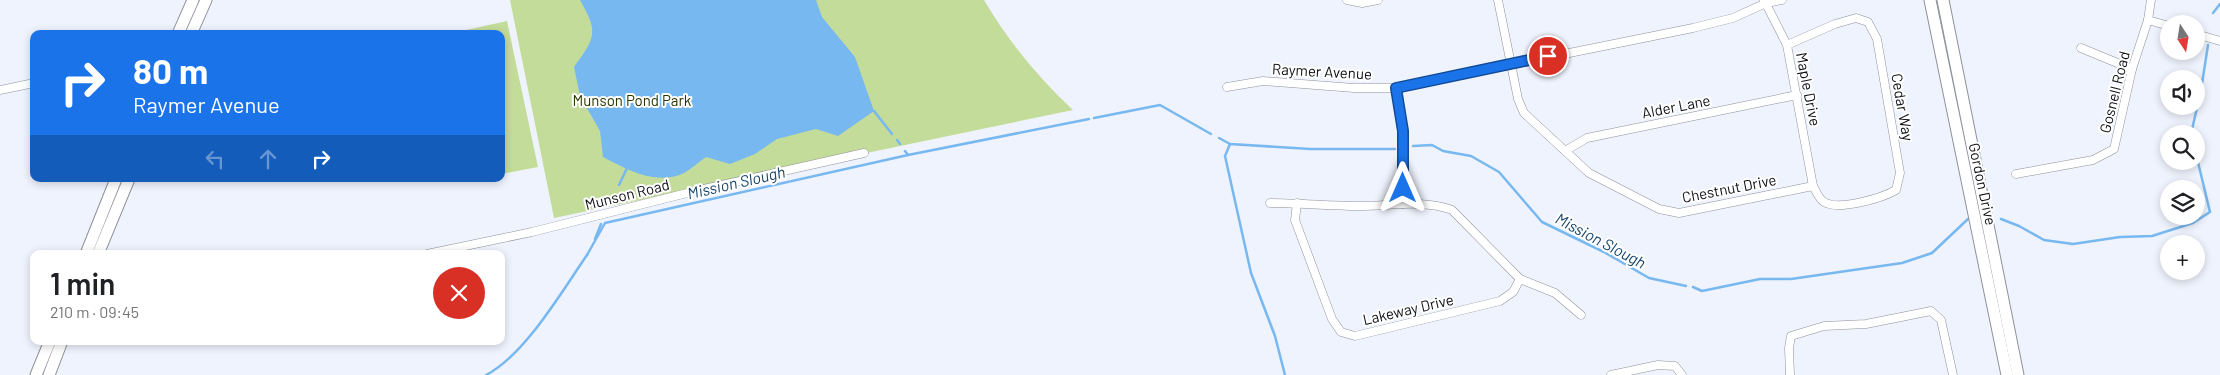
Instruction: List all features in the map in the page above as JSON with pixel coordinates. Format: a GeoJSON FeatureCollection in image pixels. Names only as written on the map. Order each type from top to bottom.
{"type":"FeatureCollection","features":[{"type":"Feature","properties":{"kind":"main road"},"geometry":{"type":"LineString","coordinates":[[180,30],[193,0]]}},
{"type":"Feature","properties":{"kind":"main road"},"geometry":{"type":"LineString","coordinates":[[193,30],[206,0]]}},
{"type":"Feature","properties":{"kind":"main road","name":"Gordon Drive"},"geometry":{"type":"LineString","coordinates":[[1930,0],[2007,375]]}},
{"type":"Feature","properties":{"kind":"main road","name":"Gordon Drive"},"geometry":{"type":"LineString","coordinates":[[1943,0],[2018,375]]}},
{"type":"Feature","properties":{"kind":"main road"},"geometry":{"type":"LineString","coordinates":[[88,250],[115,182]]}},
{"type":"Feature","properties":{"kind":"main road"},"geometry":{"type":"LineString","coordinates":[[100,250],[128,182]]}},
{"type":"Feature","properties":{"kind":"main road"},"geometry":{"type":"LineString","coordinates":[[36,375],[48,345]]}},
{"type":"Feature","properties":{"kind":"main road"},"geometry":{"type":"LineString","coordinates":[[49,375],[60,345]]}},
{"type":"Feature","properties":{"kind":"street"},"geometry":{"type":"LineString","coordinates":[[1346,0],[1362,3],[1378,0]]}},
{"type":"Feature","properties":{"kind":"street","name":"Chestnut Drive"},"geometry":{"type":"LineString","coordinates":[[1498,0],[1518,99],[1524,114],[1589,173],[1659,209],[1679,213],[1813,186]]}},
{"type":"Feature","properties":{"kind":"street","name":"Raymer Avenue"},"geometry":{"type":"LineString","coordinates":[[1227,87],[1263,81],[1354,88],[1396,88],[1512,63],[1693,28],[1733,18],[1766,1],[1782,0]]}},
{"type":"Feature","properties":{"kind":"street","name":"Gosnell Road"},"geometry":{"type":"LineString","coordinates":[[2016,174],[2093,160],[2114,149],[2132,69],[2148,20],[2151,0]]}},
{"type":"Feature","properties":{"kind":"street","name":"Maple Drive"},"geometry":{"type":"LineString","coordinates":[[1766,1],[1787,45],[1813,186]]}},
{"type":"Feature","properties":{"kind":"street","name":"Cedar Way"},"geometry":{"type":"LineString","coordinates":[[1787,45],[1835,24],[1856,18],[1868,22],[1876,39],[1900,173],[1896,190],[1884,197],[1833,206],[1822,201],[1813,186]]}},
{"type":"Feature","properties":{"kind":"street"},"geometry":{"type":"LineString","coordinates":[[2148,20],[2160,23]]}},
{"type":"Feature","properties":{"kind":"street"},"geometry":{"type":"LineString","coordinates":[[2205,37],[2220,41]]}},
{"type":"Feature","properties":{"kind":"street"},"geometry":{"type":"LineString","coordinates":[[2081,48],[2132,69]]}},
{"type":"Feature","properties":{"kind":"street"},"geometry":{"type":"LineString","coordinates":[[0,90],[30,84]]}},
{"type":"Feature","properties":{"kind":"street"},"geometry":{"type":"LineString","coordinates":[[1396,88],[1403,131],[1403,204]]}},
{"type":"Feature","properties":{"kind":"street","name":"Alder Lane"},"geometry":{"type":"LineString","coordinates":[[1565,151],[1587,138],[1797,95]]}},
{"type":"Feature","properties":{"kind":"street","name":"Munson Road"},"geometry":{"type":"LineString","coordinates":[[446,250],[532,232],[686,193],[864,154]]}},
{"type":"Feature","properties":{"kind":"street"},"geometry":{"type":"LineString","coordinates":[[1270,203],[1360,206],[1438,205],[1452,210],[1520,279],[1555,294],[1580,315]]}},
{"type":"Feature","properties":{"kind":"street","name":"Lakeway Drive"},"geometry":{"type":"LineString","coordinates":[[1296,203],[1295,220],[1332,319],[1341,332],[1355,336],[1500,301],[1513,292],[1520,279]]}},
{"type":"Feature","properties":{"kind":"street"},"geometry":{"type":"LineString","coordinates":[[1790,375],[1789,348],[1791,336],[1824,326],[1866,324],[1931,311],[1941,320],[1953,375]]}},
{"type":"Feature","properties":{"kind":"street"},"geometry":{"type":"LineString","coordinates":[[1611,375],[1658,365],[1675,366],[1682,375]]}},
{"type":"Feature","properties":{"kind":"green space","name":"Munson Pond Park"},"geometry":{"type":"Polygon","coordinates":[[[510,0],[984,0],[1024,58],[1073,110],[554,218],[510,0]]]}},
{"type":"Feature","properties":{"kind":"green space"},"geometry":{"type":"Polygon","coordinates":[[[507,21],[538,167],[505,173],[505,30],[466,30],[507,21]]]}},
{"type":"Feature","properties":{"kind":"water"},"geometry":{"type":"Polygon","coordinates":[[[580,0],[816,0],[822,17],[855,57],[874,111],[838,136],[816,129],[777,139],[755,154],[730,164],[706,157],[684,173],[674,177],[663,178],[642,175],[603,157],[600,131],[580,96],[574,67],[590,42],[592,28],[580,0]]]}},
{"type":"Feature","properties":{"kind":"waterway","name":"Mission Slough"},"geometry":{"type":"LineString","coordinates":[[2213,13],[2220,4]]}},
{"type":"Feature","properties":{"kind":"waterway","name":"Mission Slough"},"geometry":{"type":"LineString","coordinates":[[2193,125],[2208,45]]}},
{"type":"Feature","properties":{"kind":"waterway","name":"Mission Slough"},"geometry":{"type":"LineString","coordinates":[[1094,118],[1160,105],[1211,134]]}},
{"type":"Feature","properties":{"kind":"waterway","name":"Mission Slough"},"geometry":{"type":"LineString","coordinates":[[874,111],[892,134]]}},
{"type":"Feature","properties":{"kind":"waterway","name":"Mission Slough"},"geometry":{"type":"LineString","coordinates":[[905,151],[908,155],[1089,119]]}},
{"type":"Feature","properties":{"kind":"waterway","name":"Mission Slough"},"geometry":{"type":"LineString","coordinates":[[1219,138],[1230,144],[1310,149],[1395,149]]}},
{"type":"Feature","properties":{"kind":"waterway","name":"Mission Slough"},"geometry":{"type":"LineString","coordinates":[[897,140],[900,144]]}},
{"type":"Feature","properties":{"kind":"waterway"},"geometry":{"type":"LineString","coordinates":[[1230,144],[1225,156],[1251,273],[1275,336],[1285,375]]}},
{"type":"Feature","properties":{"kind":"waterway","name":"Mission Slough"},"geometry":{"type":"LineString","coordinates":[[1413,146],[1432,145],[1443,151],[1471,156],[1499,172],[1542,222],[1604,252],[1649,278],[1686,286]]}},
{"type":"Feature","properties":{"kind":"waterway","name":"Mission Slough"},"geometry":{"type":"LineString","coordinates":[[587,255],[605,223],[908,155]]}},
{"type":"Feature","properties":{"kind":"waterway","name":"Mission Slough"},"geometry":{"type":"LineString","coordinates":[[619,185],[628,166]]}},
{"type":"Feature","properties":{"kind":"waterway","name":"Mission Slough"},"geometry":{"type":"LineString","coordinates":[[2001,219],[2019,226],[2044,240],[2073,244],[2120,237],[2152,236],[2193,223],[2210,212],[2200,170]]}},
{"type":"Feature","properties":{"kind":"waterway","name":"Mission Slough"},"geometry":{"type":"LineString","coordinates":[[1693,287],[1702,291],[1760,279],[1791,279],[1902,263],[1932,253],[1968,219]]}},
{"type":"Feature","properties":{"kind":"waterway","name":"Mission Slough"},"geometry":{"type":"LineString","coordinates":[[595,239],[601,224]]}},
{"type":"Feature","properties":{"kind":"waterway","name":"Mission Slough"},"geometry":{"type":"LineString","coordinates":[[486,375],[501,366],[529,338],[587,255]]}},
{"type":"Feature","properties":{"kind":"route"},"geometry":{"type":"LineString","coordinates":[[1403,188],[1403,131],[1396,88],[1548,56]]}}]}
